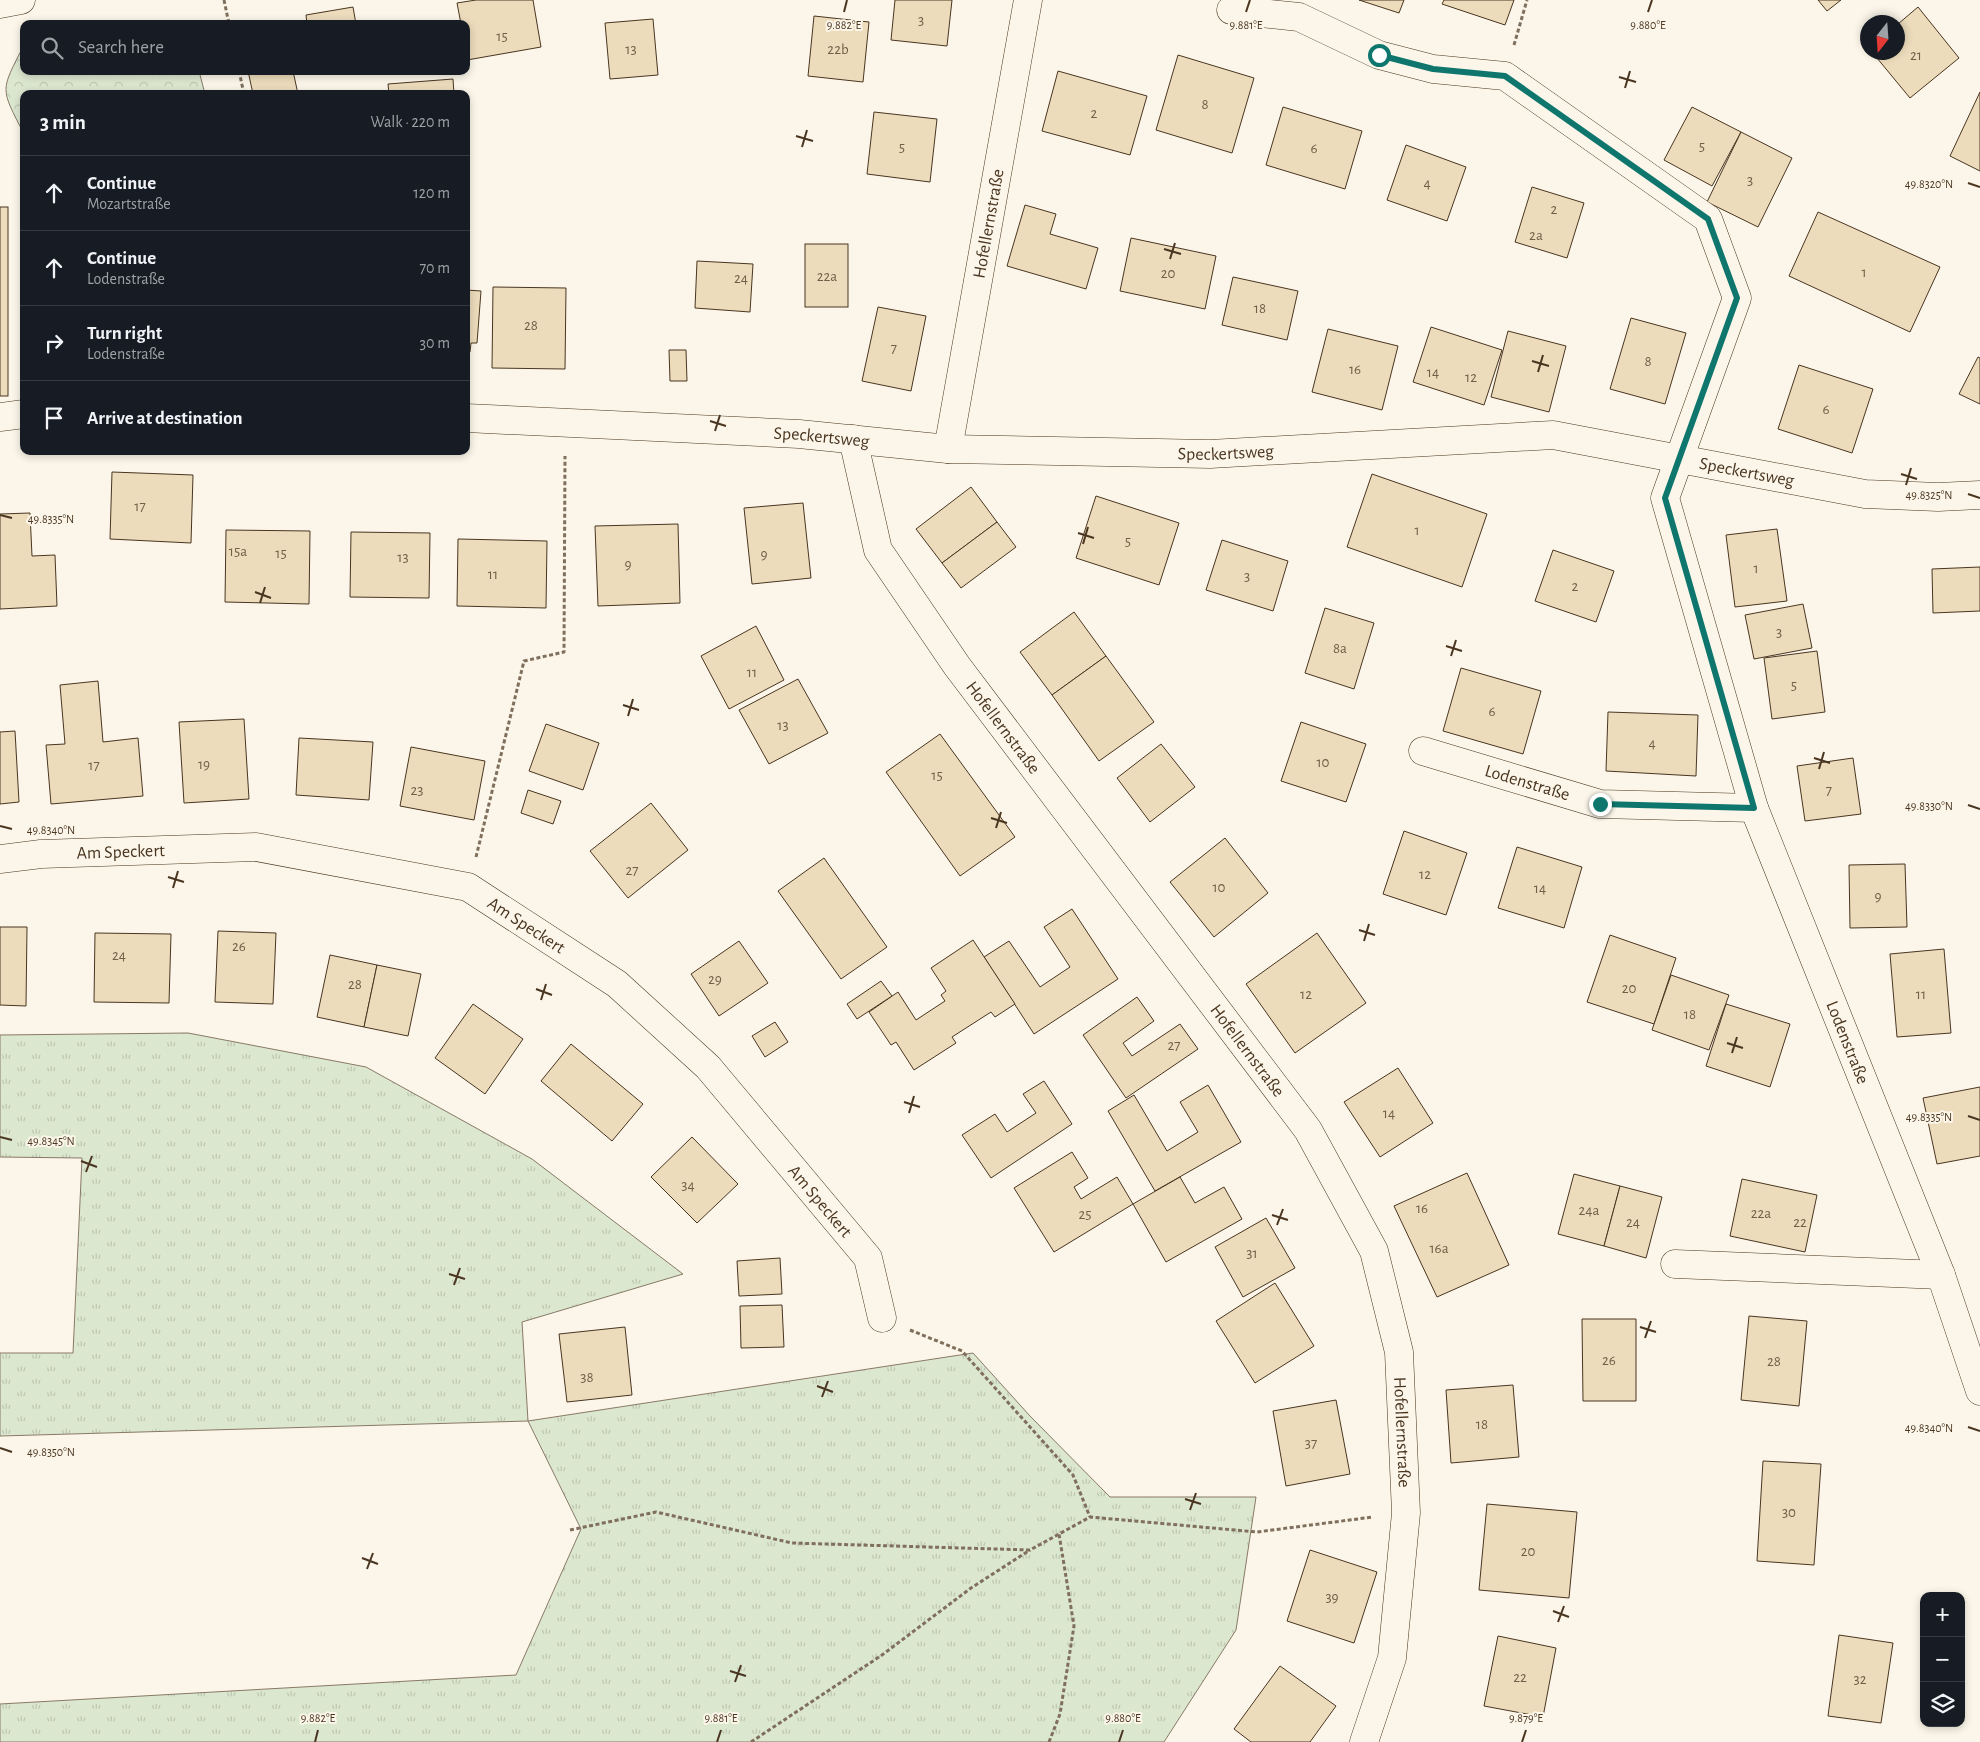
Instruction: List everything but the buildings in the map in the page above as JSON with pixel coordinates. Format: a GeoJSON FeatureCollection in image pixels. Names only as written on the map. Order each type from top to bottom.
{"type":"FeatureCollection","features":[{"type":"Feature","properties":{"kind":"street"},"geometry":{"type":"LineString","coordinates":[[0,4],[21,0]]}},
{"type":"Feature","properties":{"kind":"street","name":"Hofellernstraße"},"geometry":{"type":"LineString","coordinates":[[948,448],[1028,0]]}},
{"type":"Feature","properties":{"kind":"street"},"geometry":{"type":"LineString","coordinates":[[1231,10],[1299,17],[1379,55],[1433,69],[1505,76]]}},
{"type":"Feature","properties":{"kind":"street","name":"Lodenstraße"},"geometry":{"type":"LineString","coordinates":[[1505,76],[1708,219],[1737,298],[1677,460],[1665,498],[1754,808],[1942,1275],[1980,1391]]}},
{"type":"Feature","properties":{"kind":"street"},"geometry":{"type":"LineString","coordinates":[[0,417],[20,414]]}},
{"type":"Feature","properties":{"kind":"street","name":"Speckertsweg"},"geometry":{"type":"LineString","coordinates":[[470,418],[799,434],[948,448],[1210,454],[1553,435],[1677,460],[1865,494],[1938,497],[1980,495]]}},
{"type":"Feature","properties":{"kind":"street","name":"Hofellernstraße"},"geometry":{"type":"LineString","coordinates":[[853,440],[878,550],[957,666],[1308,1130],[1374,1251],[1399,1352],[1406,1513],[1392,1658],[1364,1742]]}},
{"type":"Feature","properties":{"kind":"street","name":"Lodenstraße"},"geometry":{"type":"LineString","coordinates":[[1423,751],[1600,804],[1754,808]]}},
{"type":"Feature","properties":{"kind":"street","name":"Am Speckert"},"geometry":{"type":"LineString","coordinates":[[0,859],[41,854],[256,848],[468,888],[617,984],[708,1067],[868,1258],[882,1318]]}},
{"type":"Feature","properties":{"kind":"street"},"geometry":{"type":"LineString","coordinates":[[1675,1264],[1942,1275]]}},
{"type":"Feature","properties":{"kind":"path"},"geometry":{"type":"LineString","coordinates":[[224,0],[228,20]]}},
{"type":"Feature","properties":{"kind":"path"},"geometry":{"type":"LineString","coordinates":[[1505,76],[1527,0]]}},
{"type":"Feature","properties":{"kind":"path"},"geometry":{"type":"LineString","coordinates":[[241,75],[243,90]]}},
{"type":"Feature","properties":{"kind":"path"},"geometry":{"type":"LineString","coordinates":[[468,888],[524,661],[564,652],[565,422]]}},
{"type":"Feature","properties":{"kind":"path"},"geometry":{"type":"LineString","coordinates":[[882,1318],[962,1351],[1073,1475],[1090,1517]]}},
{"type":"Feature","properties":{"kind":"path"},"geometry":{"type":"LineString","coordinates":[[570,1530],[656,1512],[792,1543],[1030,1550]]}},
{"type":"Feature","properties":{"kind":"path"},"geometry":{"type":"LineString","coordinates":[[751,1742],[882,1655],[971,1588],[1030,1550],[1090,1517],[1257,1532],[1406,1513]]}},
{"type":"Feature","properties":{"kind":"path"},"geometry":{"type":"LineString","coordinates":[[1049,1742],[1060,1714],[1074,1626],[1059,1534]]}},
{"type":"Feature","properties":{"kind":"green space"},"geometry":{"type":"Polygon","coordinates":[[[20,53],[20,75],[200,75],[204,90],[20,90],[20,126],[7,98],[7,81],[20,53]]]}},
{"type":"Feature","properties":{"kind":"green space"},"geometry":{"type":"Polygon","coordinates":[[[188,1033],[366,1067],[532,1159],[683,1274],[522,1322],[528,1421],[0,1436],[0,1353],[73,1353],[82,1158],[0,1157],[0,1035],[188,1033]]]}},
{"type":"Feature","properties":{"kind":"green space"},"geometry":{"type":"Polygon","coordinates":[[[973,1353],[1030,1416],[1110,1497],[1256,1497],[1236,1630],[1164,1742],[0,1742],[0,1704],[516,1675],[581,1529],[528,1421],[973,1353]]]}},
{"type":"Feature","properties":{"kind":"route"},"geometry":{"type":"LineString","coordinates":[[1379,55],[1433,69],[1505,76],[1708,219],[1737,298],[1677,460],[1665,498],[1754,808],[1600,804]]}}]}
